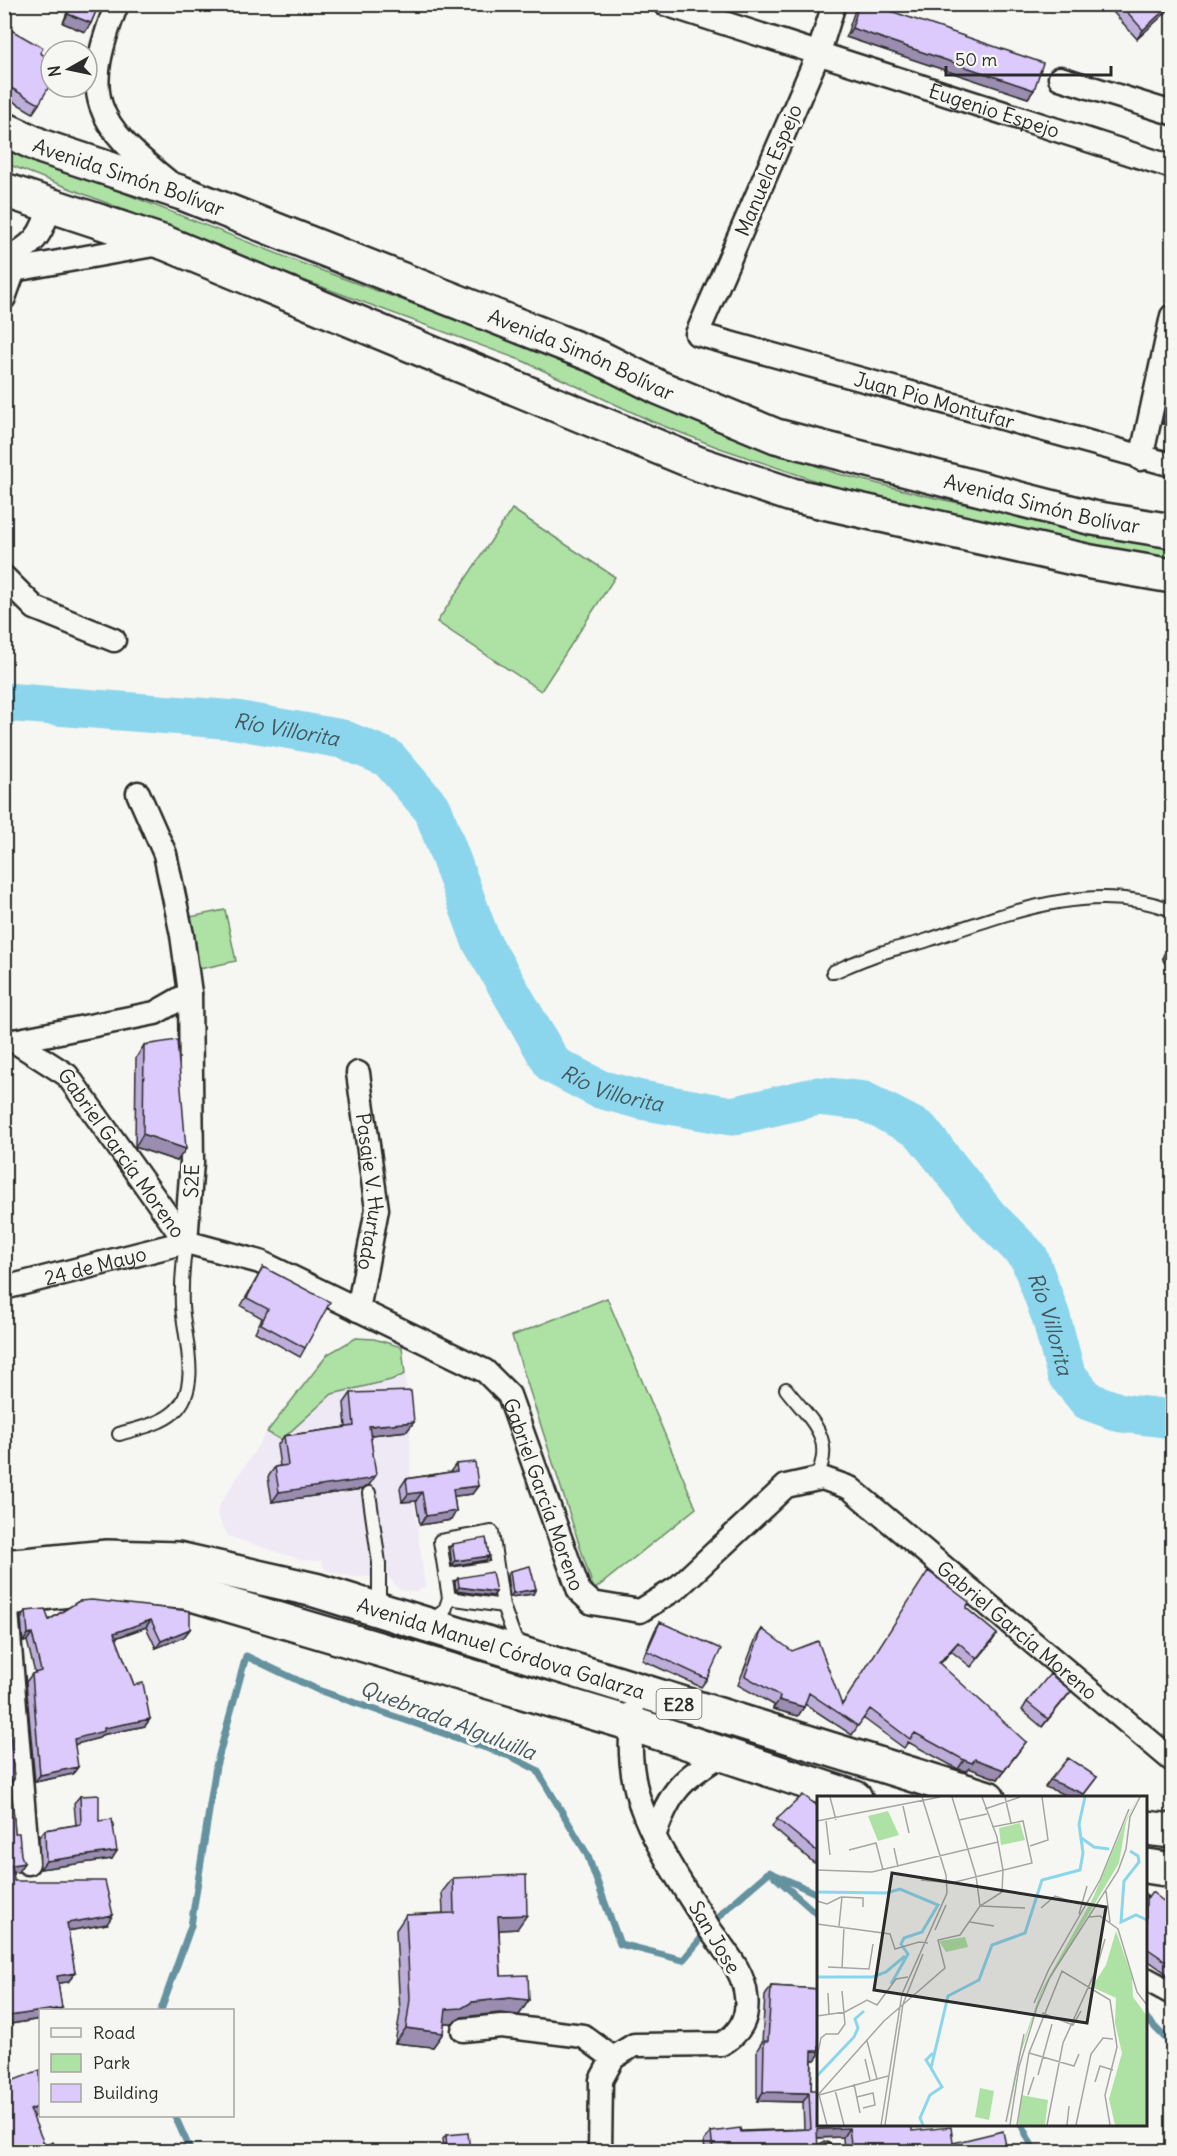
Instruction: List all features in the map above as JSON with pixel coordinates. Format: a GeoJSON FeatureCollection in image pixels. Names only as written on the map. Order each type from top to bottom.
{"type":"FeatureCollection","features":[{"type":"Feature","properties":{"kind":"main road","name":"Avenida Simón Bolívar"},"geometry":{"type":"LineString","coordinates":[[4,129],[43,147],[182,193],[598,357],[660,388],[776,436],[1093,518],[1173,531]]}},
{"type":"Feature","properties":{"kind":"main road"},"geometry":{"type":"LineString","coordinates":[[4,190],[165,243],[699,465],[792,495],[1091,562],[1173,576]]}},
{"type":"Feature","properties":{"kind":"main road","name":"Avenida Manuel Córdova Galarza"},"geometry":{"type":"LineString","coordinates":[[4,1567],[107,1557],[178,1559],[315,1590],[379,1610],[438,1617],[526,1655],[985,1796]]}},
{"type":"Feature","properties":{"kind":"main road","name":"Avenida Manuel Córdova Galarza"},"geometry":{"type":"LineString","coordinates":[[5,1594],[114,1586],[185,1592],[632,1724],[852,1796]]}},
{"type":"Feature","properties":{"kind":"main road"},"geometry":{"type":"LineString","coordinates":[[427,1663],[438,1617]]}},
{"type":"Feature","properties":{"kind":"main road"},"geometry":{"type":"LineString","coordinates":[[522,1691],[526,1655]]}},
{"type":"Feature","properties":{"kind":"main road"},"geometry":{"type":"LineString","coordinates":[[1147,1828],[1173,1831]]}},
{"type":"Feature","properties":{"kind":"main road"},"geometry":{"type":"LineString","coordinates":[[1147,1866],[1173,1870]]}},
{"type":"Feature","properties":{"kind":"street"},"geometry":{"type":"LineString","coordinates":[[117,4],[102,43],[96,80],[100,105],[108,124],[129,151],[182,193]]}},
{"type":"Feature","properties":{"kind":"street","name":"Eugenio Espejo"},"geometry":{"type":"LineString","coordinates":[[664,4],[1173,167]]}},
{"type":"Feature","properties":{"kind":"street","name":"Manuela Espejo"},"geometry":{"type":"LineString","coordinates":[[697,334],[819,52],[834,4]]}},
{"type":"Feature","properties":{"kind":"street"},"geometry":{"type":"LineString","coordinates":[[1060,78],[1173,113]]}},
{"type":"Feature","properties":{"kind":"street"},"geometry":{"type":"LineString","coordinates":[[4,298],[8,266],[35,241],[44,227],[50,204]]}},
{"type":"Feature","properties":{"kind":"street"},"geometry":{"type":"LineString","coordinates":[[8,266],[165,243]]}},
{"type":"Feature","properties":{"kind":"street"},"geometry":{"type":"LineString","coordinates":[[1141,459],[1173,316]]}},
{"type":"Feature","properties":{"kind":"street","name":"Juan Pio Montufar"},"geometry":{"type":"LineString","coordinates":[[697,334],[1141,459],[1173,465]]}},
{"type":"Feature","properties":{"kind":"street"},"geometry":{"type":"LineString","coordinates":[[4,577],[35,608],[114,640]]}},
{"type":"Feature","properties":{"kind":"street","name":"S2E"},"geometry":{"type":"LineString","coordinates":[[138,793],[165,854],[182,935],[190,993],[192,1162],[186,1242]]}},
{"type":"Feature","properties":{"kind":"street"},"geometry":{"type":"LineString","coordinates":[[9,1041],[155,1013],[190,993]]}},
{"type":"Feature","properties":{"kind":"street","name":"Gabriel García Moreno"},"geometry":{"type":"LineString","coordinates":[[9,1041],[67,1075],[186,1242],[260,1262],[485,1371],[509,1395],[579,1591],[592,1603],[640,1611],[677,1588],[786,1486],[822,1478],[850,1488],[1173,1760]]}},
{"type":"Feature","properties":{"kind":"street","name":"Pasaje V. Hurtado"},"geometry":{"type":"LineString","coordinates":[[358,1073],[377,1209],[358,1310]]}},
{"type":"Feature","properties":{"kind":"street","name":"24 de Mayo"},"geometry":{"type":"LineString","coordinates":[[4,1288],[186,1242]]}},
{"type":"Feature","properties":{"kind":"street"},"geometry":{"type":"LineString","coordinates":[[5,1594],[28,1863]]}},
{"type":"Feature","properties":{"kind":"street","name":"San Jose"},"geometry":{"type":"LineString","coordinates":[[612,2058],[634,2046],[721,2044],[733,2038],[741,2029],[747,2011],[746,1993],[732,1961],[654,1836],[634,1785],[632,1724],[636,1690]]}},
{"type":"Feature","properties":{"kind":"street"},"geometry":{"type":"LineString","coordinates":[[654,1836],[667,1802],[680,1784],[723,1754]]}},
{"type":"Feature","properties":{"kind":"street"},"geometry":{"type":"LineString","coordinates":[[1147,1980],[1173,1993]]}},
{"type":"Feature","properties":{"kind":"street"},"geometry":{"type":"LineString","coordinates":[[463,2030],[501,2026],[582,2036],[612,2058],[601,2080],[600,2151]]}},
{"type":"Feature","properties":{"kind":"lane"},"geometry":{"type":"LineString","coordinates":[[833,972],[884,952],[927,941],[1015,910],[1108,897],[1153,903],[1173,910]]}},
{"type":"Feature","properties":{"kind":"lane","name":"S2E"},"geometry":{"type":"LineString","coordinates":[[119,1434],[174,1413],[183,1401],[189,1377],[182,1306],[182,1265],[186,1242]]}},
{"type":"Feature","properties":{"kind":"lane"},"geometry":{"type":"LineString","coordinates":[[786,1389],[812,1420],[821,1436],[825,1459],[815,1479]]}},
{"type":"Feature","properties":{"kind":"lane"},"geometry":{"type":"LineString","coordinates":[[369,1493],[379,1563],[379,1610]]}},
{"type":"Feature","properties":{"kind":"lane"},"geometry":{"type":"LineString","coordinates":[[503,1606],[438,1617],[446,1575],[440,1541],[492,1532],[503,1606],[526,1655]]}},
{"type":"Feature","properties":{"kind":"lane"},"geometry":{"type":"LineString","coordinates":[[446,1575],[497,1566]]}},
{"type":"Feature","properties":{"kind":"shaded area"},"geometry":{"type":"Polygon","coordinates":[[[356,1338],[374,1339],[402,1347],[410,1421],[410,1473],[425,1587],[415,1592],[400,1590],[388,1576],[353,1577],[326,1570],[321,1561],[302,1560],[228,1536],[217,1514],[220,1504],[267,1432],[301,1387],[328,1354],[356,1338]]]}},
{"type":"Feature","properties":{"kind":"green space"},"geometry":{"type":"Polygon","coordinates":[[[4,146],[301,263],[528,346],[627,388],[658,406],[835,473],[935,498],[1172,548],[1172,562],[930,511],[831,486],[717,447],[651,421],[523,361],[295,277],[5,163],[4,146]]]}},
{"type":"Feature","properties":{"kind":"green space"},"geometry":{"type":"Polygon","coordinates":[[[512,509],[615,577],[541,691],[437,622],[512,509]]]}},
{"type":"Feature","properties":{"kind":"green space"},"geometry":{"type":"Polygon","coordinates":[[[225,910],[236,961],[195,970],[185,918],[225,910]]]}},
{"type":"Feature","properties":{"kind":"green space"},"geometry":{"type":"Polygon","coordinates":[[[607,1298],[696,1508],[594,1590],[512,1336],[607,1298]]]}},
{"type":"Feature","properties":{"kind":"green space"},"geometry":{"type":"Polygon","coordinates":[[[356,1338],[374,1339],[402,1347],[405,1374],[391,1380],[332,1394],[281,1440],[267,1432],[328,1354],[356,1338]]]}},
{"type":"Feature","properties":{"kind":"building"},"geometry":{"type":"Polygon","coordinates":[[[72,4],[99,4],[91,23],[68,14],[72,4]]]}},
{"type":"Feature","properties":{"kind":"building"},"geometry":{"type":"Polygon","coordinates":[[[859,4],[870,4],[1043,63],[1034,90],[852,28],[859,4]]]}},
{"type":"Feature","properties":{"kind":"building"},"geometry":{"type":"Polygon","coordinates":[[[1120,4],[1171,4],[1143,30],[1120,4]]]}},
{"type":"Feature","properties":{"kind":"building"},"geometry":{"type":"Polygon","coordinates":[[[4,26],[39,46],[39,99],[42,99],[39,104],[4,84],[4,26]]]}},
{"type":"Feature","properties":{"kind":"building"},"geometry":{"type":"Polygon","coordinates":[[[177,1040],[186,1149],[143,1134],[144,1045],[177,1040]]]}},
{"type":"Feature","properties":{"kind":"building"},"geometry":{"type":"Polygon","coordinates":[[[263,1267],[330,1302],[305,1348],[261,1324],[268,1309],[247,1298],[263,1267]]]}},
{"type":"Feature","properties":{"kind":"building"},"geometry":{"type":"Polygon","coordinates":[[[411,1391],[414,1422],[369,1426],[376,1475],[369,1479],[279,1492],[275,1467],[288,1465],[284,1436],[354,1426],[351,1393],[411,1391]]]}},
{"type":"Feature","properties":{"kind":"building"},"geometry":{"type":"Polygon","coordinates":[[[475,1462],[478,1486],[453,1489],[456,1511],[426,1516],[422,1492],[408,1494],[406,1479],[457,1471],[456,1464],[475,1462]]]}},
{"type":"Feature","properties":{"kind":"building"},"geometry":{"type":"Polygon","coordinates":[[[486,1538],[489,1556],[455,1561],[452,1544],[486,1538]]]}},
{"type":"Feature","properties":{"kind":"building"},"geometry":{"type":"Polygon","coordinates":[[[530,1566],[536,1589],[513,1593],[510,1571],[530,1566]]]}},
{"type":"Feature","properties":{"kind":"building"},"geometry":{"type":"Polygon","coordinates":[[[928,1571],[969,1602],[966,1608],[997,1634],[977,1659],[958,1642],[939,1663],[1026,1742],[1004,1770],[975,1759],[972,1763],[964,1760],[915,1733],[910,1739],[870,1709],[858,1726],[809,1693],[804,1707],[779,1700],[780,1696],[745,1676],[762,1629],[792,1651],[818,1641],[842,1705],[928,1571]]]}},
{"type":"Feature","properties":{"kind":"building"},"geometry":{"type":"Polygon","coordinates":[[[492,1572],[496,1592],[459,1587],[458,1578],[492,1572]]]}},
{"type":"Feature","properties":{"kind":"building"},"geometry":{"type":"Polygon","coordinates":[[[92,1600],[190,1611],[190,1629],[161,1641],[151,1620],[114,1633],[134,1685],[143,1683],[150,1719],[104,1728],[104,1731],[74,1739],[78,1767],[40,1775],[32,1674],[41,1671],[32,1633],[28,1634],[26,1611],[45,1609],[49,1620],[79,1601],[92,1600]]]}},
{"type":"Feature","properties":{"kind":"building"},"geometry":{"type":"Polygon","coordinates":[[[660,1622],[721,1649],[707,1679],[647,1651],[660,1622]]]}},
{"type":"Feature","properties":{"kind":"building"},"geometry":{"type":"Polygon","coordinates":[[[4,1661],[14,1779],[11,1780],[15,1833],[19,1833],[24,1863],[12,1865],[14,1881],[105,1881],[113,1915],[67,1923],[75,1973],[57,1976],[62,2008],[39,2009],[39,2011],[9,2016],[8,2008],[4,2009],[4,1661]]]}},
{"type":"Feature","properties":{"kind":"building"},"geometry":{"type":"Polygon","coordinates":[[[1050,1674],[1071,1691],[1048,1719],[1027,1702],[1050,1674]]]}},
{"type":"Feature","properties":{"kind":"building"},"geometry":{"type":"Polygon","coordinates":[[[1068,1758],[1097,1777],[1084,1794],[1050,1780],[1068,1758]]]}},
{"type":"Feature","properties":{"kind":"building"},"geometry":{"type":"Polygon","coordinates":[[[99,1795],[99,1821],[112,1819],[117,1851],[46,1861],[45,1830],[81,1824],[80,1796],[99,1795]]]}},
{"type":"Feature","properties":{"kind":"building"},"geometry":{"type":"Polygon","coordinates":[[[803,1795],[817,1806],[817,1851],[777,1819],[803,1795]]]}},
{"type":"Feature","properties":{"kind":"building"},"geometry":{"type":"Polygon","coordinates":[[[526,1875],[527,1915],[498,1916],[501,1976],[528,1975],[529,2000],[510,1998],[472,2002],[462,2008],[446,2009],[443,2033],[406,2028],[410,1999],[406,1915],[454,1913],[453,1878],[526,1875]]]}},
{"type":"Feature","properties":{"kind":"building"},"geometry":{"type":"Polygon","coordinates":[[[1152,1892],[1167,1904],[1171,1898],[1173,1899],[1173,1966],[1148,1949],[1147,1950],[1147,1896],[1148,1898],[1152,1892]]]}},
{"type":"Feature","properties":{"kind":"building"},"geometry":{"type":"Polygon","coordinates":[[[771,1986],[817,1989],[817,2051],[812,2051],[811,2090],[817,2090],[817,2126],[912,2126],[912,2131],[951,2127],[953,2143],[1003,2131],[1007,2151],[852,2151],[849,2128],[817,2129],[818,2151],[713,2151],[711,2132],[740,2128],[741,2132],[811,2129],[809,2093],[763,2092],[764,2041],[768,2041],[771,1986]]]}},
{"type":"Feature","properties":{"kind":"building"},"geometry":{"type":"Polygon","coordinates":[[[39,2070],[39,2106],[30,2110],[45,2146],[53,2142],[57,2151],[4,2151],[4,2084],[39,2070]]]}},
{"type":"Feature","properties":{"kind":"building"},"geometry":{"type":"Polygon","coordinates":[[[468,2133],[470,2151],[447,2151],[446,2135],[468,2133]]]}},
{"type":"Feature","properties":{"kind":"waterway","name":"Río Villorita"},"geometry":{"type":"LineString","coordinates":[[4,702],[236,720],[342,739],[388,758],[433,810],[481,941],[553,1065],[599,1089],[641,1100],[732,1116],[818,1096],[864,1101],[920,1130],[989,1217],[1029,1257],[1051,1317],[1066,1374],[1088,1401],[1121,1413],[1172,1419]]}},
{"type":"Feature","properties":{"kind":"waterway","name":"Quebrada Alguluilla"},"geometry":{"type":"LineString","coordinates":[[161,2009],[191,1926],[216,1766],[246,1656],[318,1690],[512,1757],[537,1770],[587,1854],[620,1944],[683,1960],[725,1910],[769,1872],[817,1894]]}},
{"type":"Feature","properties":{"kind":"waterway"},"geometry":{"type":"LineString","coordinates":[[775,1877],[817,1914]]}},
{"type":"Feature","properties":{"kind":"waterway","name":"Quebrada Alguluilla"},"geometry":{"type":"LineString","coordinates":[[1147,2019],[1172,2045]]}},
{"type":"Feature","properties":{"kind":"waterway"},"geometry":{"type":"LineString","coordinates":[[175,2117],[191,2152]]}},
{"type":"Feature","properties":{"kind":"waterway"},"geometry":{"type":"LineString","coordinates":[[1022,2126],[1035,2152]]}}]}
